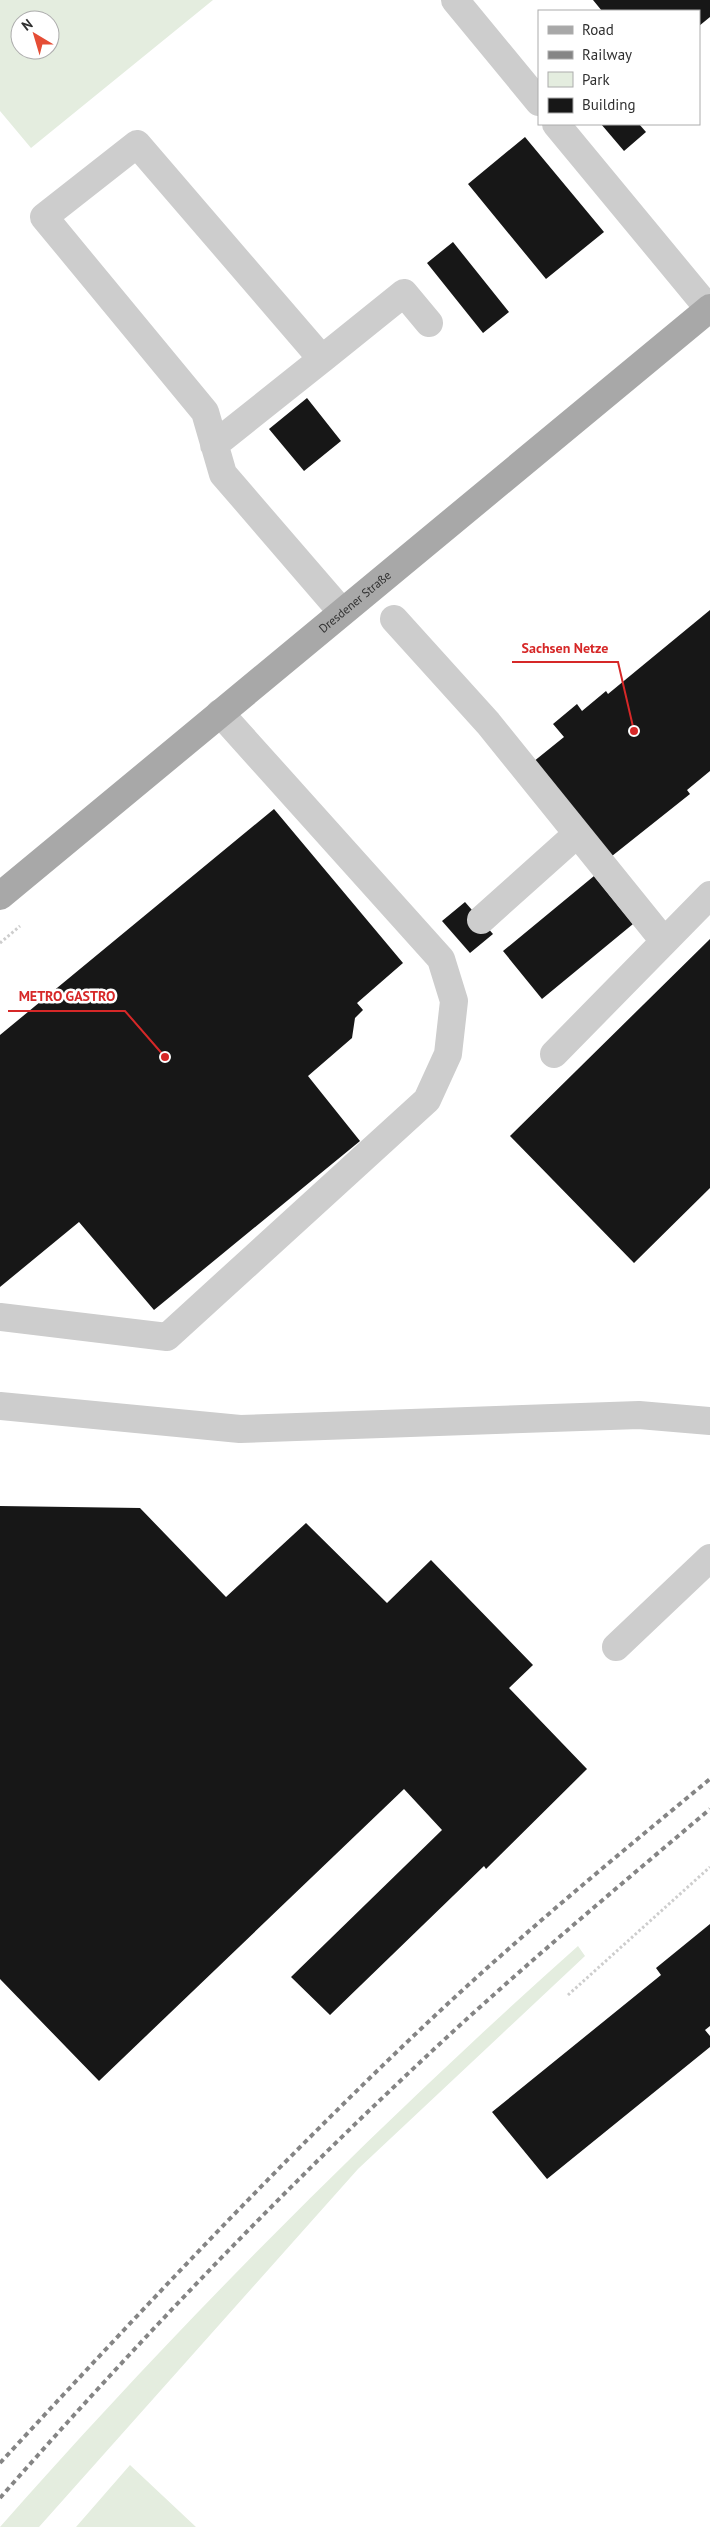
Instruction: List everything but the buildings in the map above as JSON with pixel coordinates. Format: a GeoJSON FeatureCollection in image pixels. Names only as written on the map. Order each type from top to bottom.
{"type":"FeatureCollection","features":[{"type":"Feature","properties":{"kind":"main road","name":"Dresdener Straße"},"geometry":{"type":"LineString","coordinates":[[0,896],[709,308]]}},
{"type":"Feature","properties":{"kind":"lane"},"geometry":{"type":"LineString","coordinates":[[455,0],[538,101]]}},
{"type":"Feature","properties":{"kind":"lane"},"geometry":{"type":"LineString","coordinates":[[557,125],[709,308]]}},
{"type":"Feature","properties":{"kind":"lane"},"geometry":{"type":"LineString","coordinates":[[322,359],[136,144],[44,217],[205,412],[223,474],[342,612]]}},
{"type":"Feature","properties":{"kind":"lane"},"geometry":{"type":"LineString","coordinates":[[214,444],[404,293],[429,322]]}},
{"type":"Feature","properties":{"kind":"lane"},"geometry":{"type":"LineString","coordinates":[[394,619],[497,716],[577,834],[664,941]]}},
{"type":"Feature","properties":{"kind":"lane"},"geometry":{"type":"LineString","coordinates":[[0,1317],[167,1337],[427,1100],[448,1054],[454,1001],[441,959],[220,713]]}},
{"type":"Feature","properties":{"kind":"lane"},"geometry":{"type":"LineString","coordinates":[[481,920],[577,834]]}},
{"type":"Feature","properties":{"kind":"lane"},"geometry":{"type":"LineString","coordinates":[[554,1054],[710,895]]}},
{"type":"Feature","properties":{"kind":"lane"},"geometry":{"type":"LineString","coordinates":[[0,1406],[240,1429],[639,1415],[710,1421]]}},
{"type":"Feature","properties":{"kind":"lane"},"geometry":{"type":"LineString","coordinates":[[616,1647],[710,1558]]}},
{"type":"Feature","properties":{"kind":"path"},"geometry":{"type":"LineString","coordinates":[[568,1995],[710,1868]]}},
{"type":"Feature","properties":{"kind":"green space"},"geometry":{"type":"Polygon","coordinates":[[[0,0],[213,0],[31,148],[0,111],[0,0]]]}},
{"type":"Feature","properties":{"kind":"green space"},"geometry":{"type":"Polygon","coordinates":[[[578,1946],[585,1956],[358,2169],[39,2527],[0,2527],[138,2375],[280,2228],[427,2085],[578,1946]]]}},
{"type":"Feature","properties":{"kind":"green space"},"geometry":{"type":"Polygon","coordinates":[[[130,2465],[196,2527],[76,2527],[130,2465]]]}},
{"type":"Feature","properties":{"kind":"railway"},"geometry":{"type":"LineString","coordinates":[[0,2463],[262,2186],[425,2025],[530,1930],[710,1779]]}},
{"type":"Feature","properties":{"kind":"railway"},"geometry":{"type":"LineString","coordinates":[[0,2498],[166,2316],[339,2140],[489,1999],[710,1809]]}},
{"type":"Feature","properties":{"kind":"place","name":"Sachsen Netze"},"geometry":{"type":"Point","coordinates":[634,731]}},
{"type":"Feature","properties":{"kind":"place","name":"METRO GASTRO"},"geometry":{"type":"Point","coordinates":[165,1057]}}]}
